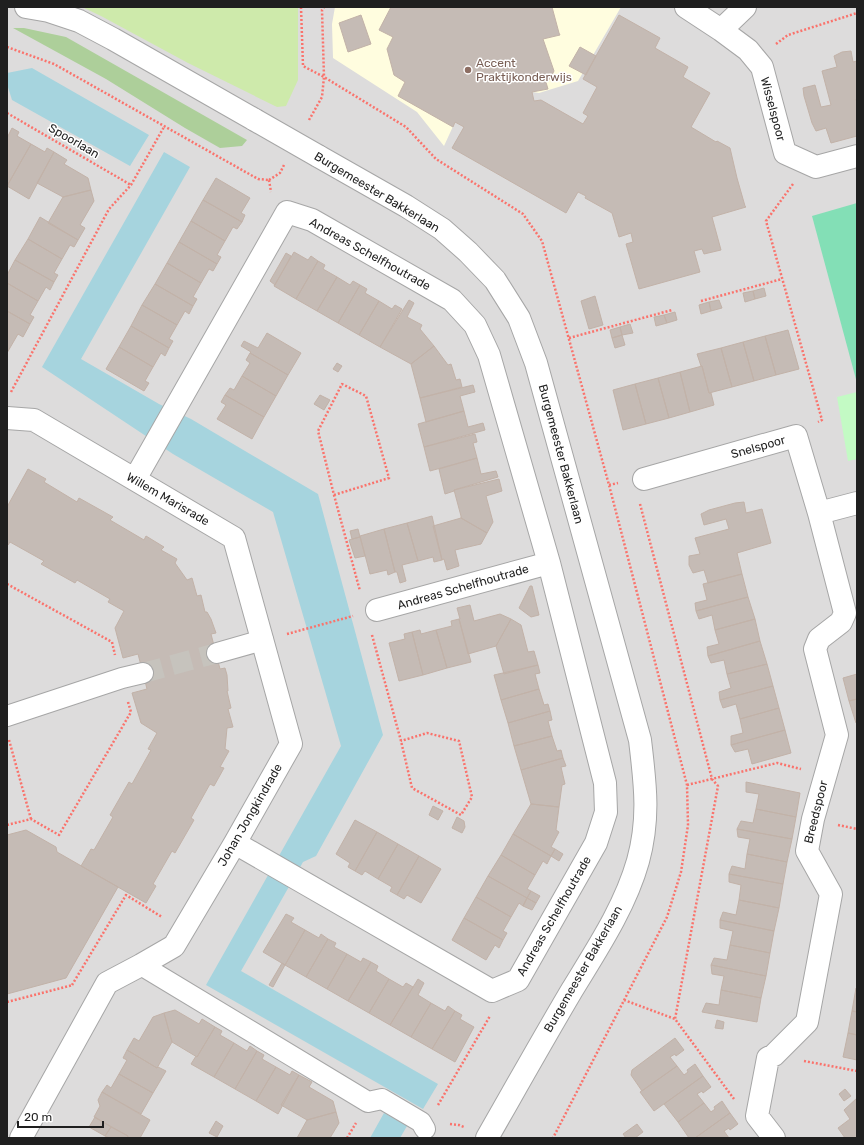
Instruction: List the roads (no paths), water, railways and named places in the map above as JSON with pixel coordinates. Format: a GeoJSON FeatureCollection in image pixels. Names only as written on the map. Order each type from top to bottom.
{"type":"FeatureCollection","features":[{"type":"Feature","properties":{"kind":"street","name":"Burgemeester Bakkerlaan"},"geometry":{"type":"LineString","coordinates":[[26,7],[49,11],[79,22],[114,39],[406,206],[442,229],[468,252],[495,280],[519,318],[536,363],[640,740],[646,788],[646,813],[638,861],[611,925],[487,1138]]}},
{"type":"Feature","properties":{"kind":"street","name":"Wisselspoor"},"geometry":{"type":"LineString","coordinates":[[686,7],[748,50],[762,68],[785,153],[816,167],[857,156]]}},
{"type":"Feature","properties":{"kind":"street"},"geometry":{"type":"LineString","coordinates":[[721,30],[745,7]]}},
{"type":"Feature","properties":{"kind":"street","name":"Andreas Schelfhoutrade"},"geometry":{"type":"LineString","coordinates":[[135,480],[287,212],[312,220],[452,300],[475,326],[489,356],[549,563],[605,783],[606,812],[596,842],[518,980],[492,991],[235,843]]}},
{"type":"Feature","properties":{"kind":"street","name":"Willem Marisrade"},"geometry":{"type":"LineString","coordinates":[[7,418],[34,420],[234,538],[263,640]]}},
{"type":"Feature","properties":{"kind":"street","name":"Snelspoor"},"geometry":{"type":"LineString","coordinates":[[644,479],[796,436],[819,513]]}},
{"type":"Feature","properties":{"kind":"street"},"geometry":{"type":"LineString","coordinates":[[819,513],[857,503]]}},
{"type":"Feature","properties":{"kind":"street","name":"Breedspoor"},"geometry":{"type":"LineString","coordinates":[[774,1138],[757,1116],[768,1058],[774,1056],[807,1022],[831,894],[807,851],[813,819],[837,735],[815,650],[819,638],[841,622],[845,613],[819,513]]}},
{"type":"Feature","properties":{"kind":"street","name":"Andreas Schelfhoutrade"},"geometry":{"type":"LineString","coordinates":[[370,612],[549,563]]}},
{"type":"Feature","properties":{"kind":"street"},"geometry":{"type":"LineString","coordinates":[[217,653],[263,640]]}},
{"type":"Feature","properties":{"kind":"street","name":"Johan Jongkindrade"},"geometry":{"type":"LineString","coordinates":[[21,1138],[107,983],[174,946],[291,744],[263,640]]}},
{"type":"Feature","properties":{"kind":"street"},"geometry":{"type":"LineString","coordinates":[[7,716],[122,678],[143,673]]}},
{"type":"Feature","properties":{"kind":"street"},"geometry":{"type":"LineString","coordinates":[[141,965],[368,1102],[382,1099],[421,1122],[425,1129]]}},
{"type":"Feature","properties":{"kind":"water"},"geometry":{"type":"Polygon","coordinates":[[[32,68],[149,135],[130,166],[12,100],[7,84],[7,73],[32,68]]]}},
{"type":"Feature","properties":{"kind":"water"},"geometry":{"type":"Polygon","coordinates":[[[164,152],[190,167],[81,359],[159,404],[191,419],[318,494],[383,735],[316,856],[303,862],[241,971],[438,1084],[423,1109],[206,985],[341,746],[273,512],[173,454],[42,367],[164,152]]]}},
{"type":"Feature","properties":{"kind":"water"},"geometry":{"type":"Polygon","coordinates":[[[384,1113],[407,1126],[400,1138],[370,1138],[384,1113]]]}},
{"type":"Feature","properties":{"kind":"tunnel"},"geometry":{"type":"LineString","coordinates":[[143,673],[217,653]]}},
{"type":"Feature","properties":{"kind":"place","name":"Accent Praktijkonderwijs"},"geometry":{"type":"Point","coordinates":[468,70]}}]}
